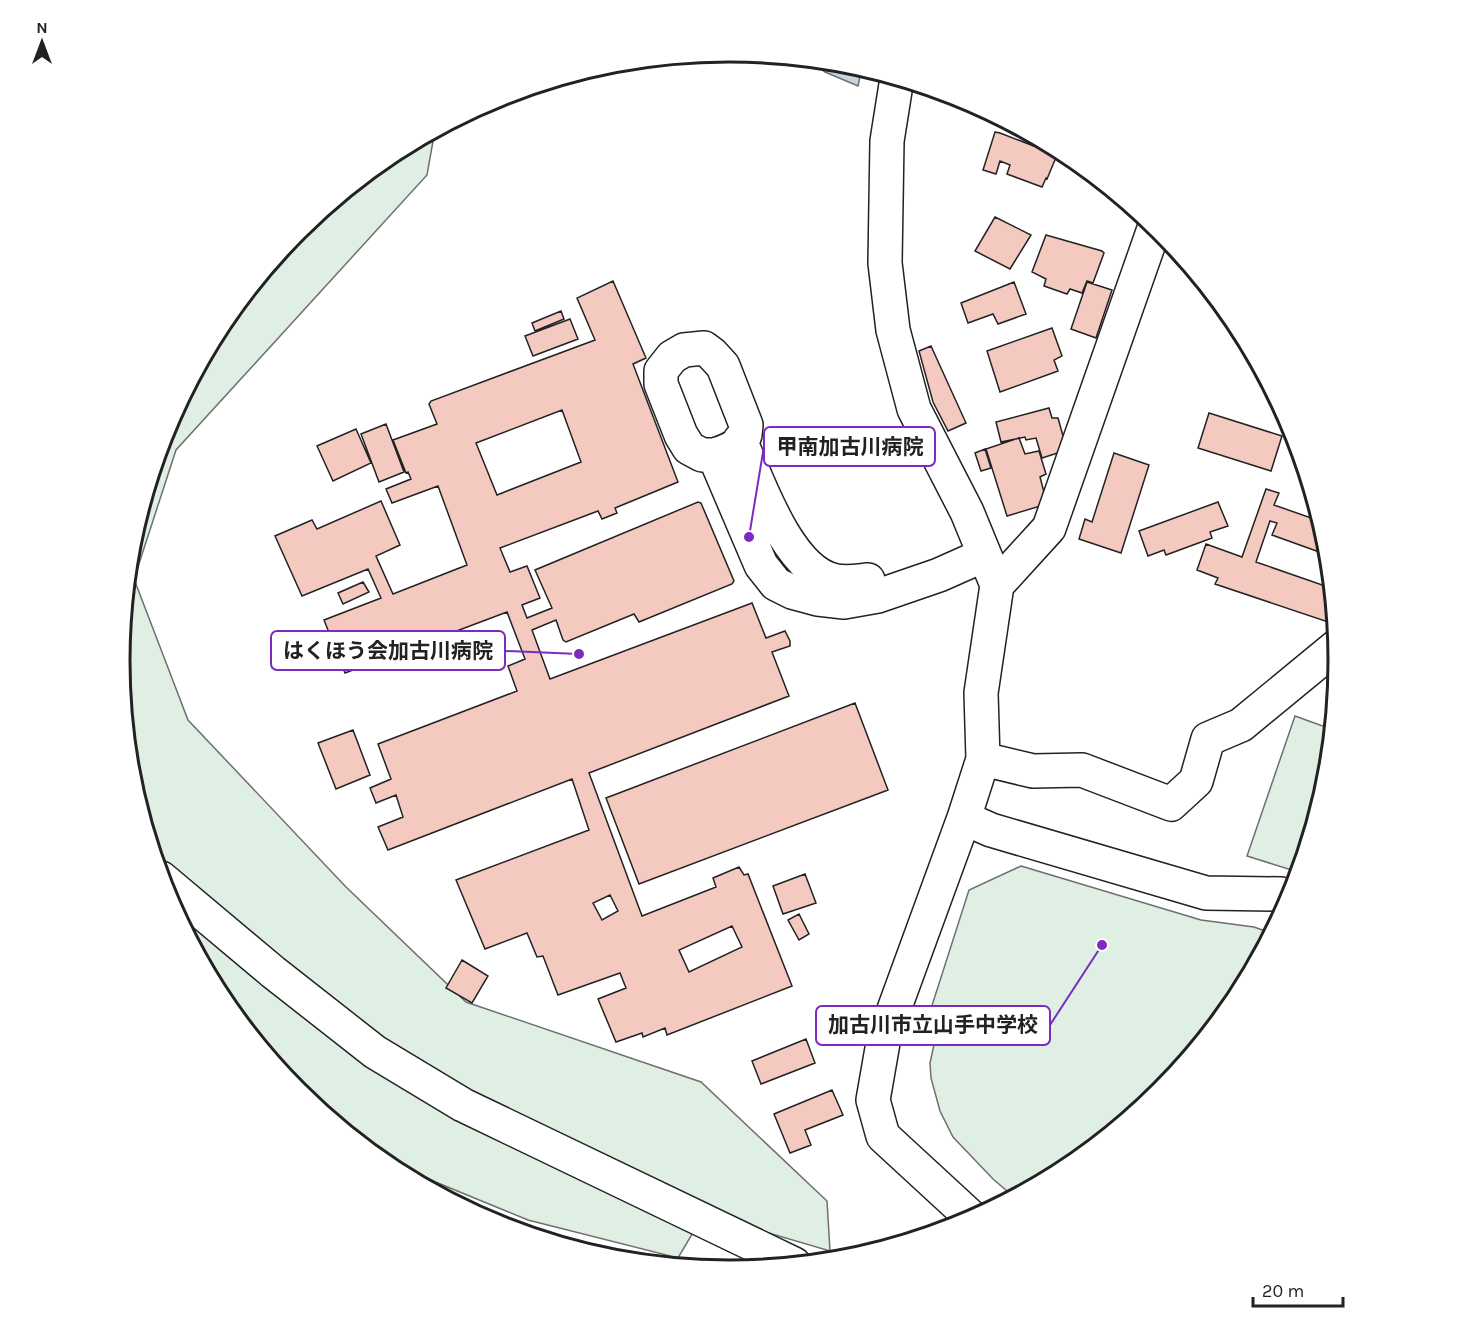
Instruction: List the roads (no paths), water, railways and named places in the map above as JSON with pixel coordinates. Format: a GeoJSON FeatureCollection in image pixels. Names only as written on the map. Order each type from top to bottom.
{"type":"FeatureCollection","features":[{"type":"Feature","properties":{"kind":"street"},"geometry":{"type":"LineString","coordinates":[[896,86],[887,141],[885,263],[893,330],[914,409],[967,512],[997,585],[981,693],[983,759],[964,818],[884,1037],[873,1100],[884,1136],[965,1211]]}},
{"type":"Feature","properties":{"kind":"street"},"geometry":{"type":"LineString","coordinates":[[997,585],[1049,528],[1151,236]]}},
{"type":"Feature","properties":{"kind":"street"},"geometry":{"type":"LineString","coordinates":[[727,448],[797,554],[820,574],[834,581],[851,582],[874,579],[982,548]]}},
{"type":"Feature","properties":{"kind":"street"},"geometry":{"type":"LineString","coordinates":[[983,759],[1033,771],[1082,770],[1171,804],[1196,781],[1208,739],[1241,724],[1328,654]]}},
{"type":"Feature","properties":{"kind":"street"},"geometry":{"type":"LineString","coordinates":[[964,818],[991,830],[1206,892],[1280,894]]}},
{"type":"Feature","properties":{"kind":"street"},"geometry":{"type":"LineString","coordinates":[[175,889],[375,1052],[464,1105],[781,1257]]}},
{"type":"Feature","properties":{"kind":"place","name":"甲南加古川病院"},"geometry":{"type":"Point","coordinates":[749,537]}},
{"type":"Feature","properties":{"kind":"place","name":"はくほう会加古川病院"},"geometry":{"type":"Point","coordinates":[579,654]}},
{"type":"Feature","properties":{"kind":"place","name":"加古川市立山手中学校"},"geometry":{"type":"Point","coordinates":[1102,945]}}]}
